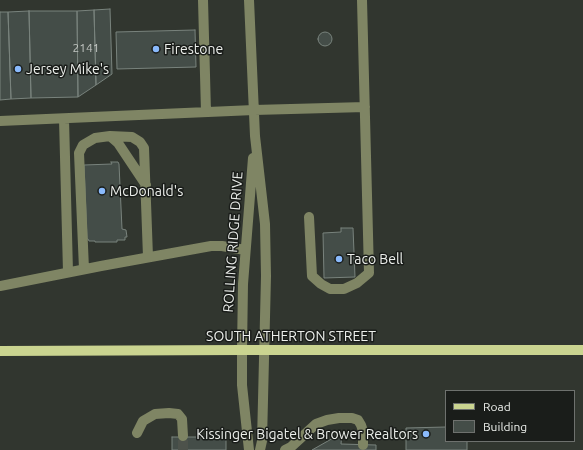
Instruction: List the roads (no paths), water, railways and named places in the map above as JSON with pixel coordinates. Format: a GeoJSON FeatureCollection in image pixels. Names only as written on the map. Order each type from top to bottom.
{"type":"FeatureCollection","features":[{"type":"Feature","properties":{"kind":"main road","name":"SOUTH ATHERTON STREET"},"geometry":{"type":"LineString","coordinates":[[0,351],[583,350]]}},
{"type":"Feature","properties":{"kind":"street"},"geometry":{"type":"LineString","coordinates":[[203,0],[206,112]]}},
{"type":"Feature","properties":{"kind":"street","name":"ROLLING RIDGE DRIVE"},"geometry":{"type":"LineString","coordinates":[[248,450],[242,385],[242,350],[245,250],[254,136],[249,0]]}},
{"type":"Feature","properties":{"kind":"street"},"geometry":{"type":"LineString","coordinates":[[309,217],[312,276],[321,284],[330,289],[344,289],[357,283],[369,274],[362,0]]}},
{"type":"Feature","properties":{"kind":"street"},"geometry":{"type":"LineString","coordinates":[[0,121],[254,110],[365,107]]}},
{"type":"Feature","properties":{"kind":"street"},"geometry":{"type":"LineString","coordinates":[[64,119],[68,272]]}},
{"type":"Feature","properties":{"kind":"street"},"geometry":{"type":"LineString","coordinates":[[84,269],[79,153],[83,145],[91,139],[110,136],[132,137],[142,144],[145,151],[148,257]]}},
{"type":"Feature","properties":{"kind":"street"},"geometry":{"type":"LineString","coordinates":[[110,136],[118,143],[146,185]]}},
{"type":"Feature","properties":{"kind":"street","name":"ROLLING RIDGE DRIVE"},"geometry":{"type":"LineString","coordinates":[[254,136],[265,224],[266,276],[262,441],[260,450]]}},
{"type":"Feature","properties":{"kind":"street"},"geometry":{"type":"LineString","coordinates":[[0,286],[211,246],[222,246],[245,250]]}},
{"type":"Feature","properties":{"kind":"street"},"geometry":{"type":"LineString","coordinates":[[137,433],[143,420],[155,414],[169,413],[178,414],[182,419],[183,436]]}},
{"type":"Feature","properties":{"kind":"street"},"geometry":{"type":"LineString","coordinates":[[285,450],[291,447],[316,424],[339,418],[352,418],[358,420],[363,431],[363,445]]}},
{"type":"Feature","properties":{"kind":"tunnel"},"geometry":{"type":"LineString","coordinates":[[183,436],[183,450]]}},
{"type":"Feature","properties":{"kind":"place","name":"Firestone"},"geometry":{"type":"Point","coordinates":[156,49]}},
{"type":"Feature","properties":{"kind":"place","name":"Jersey Mike's"},"geometry":{"type":"Point","coordinates":[18,69]}},
{"type":"Feature","properties":{"kind":"place","name":"McDonald's"},"geometry":{"type":"Point","coordinates":[102,191]}},
{"type":"Feature","properties":{"kind":"place","name":"Taco Bell"},"geometry":{"type":"Point","coordinates":[339,259]}},
{"type":"Feature","properties":{"kind":"place","name":"Kissinger Bigatel & Brower Realtors"},"geometry":{"type":"Point","coordinates":[426,434]}}]}
